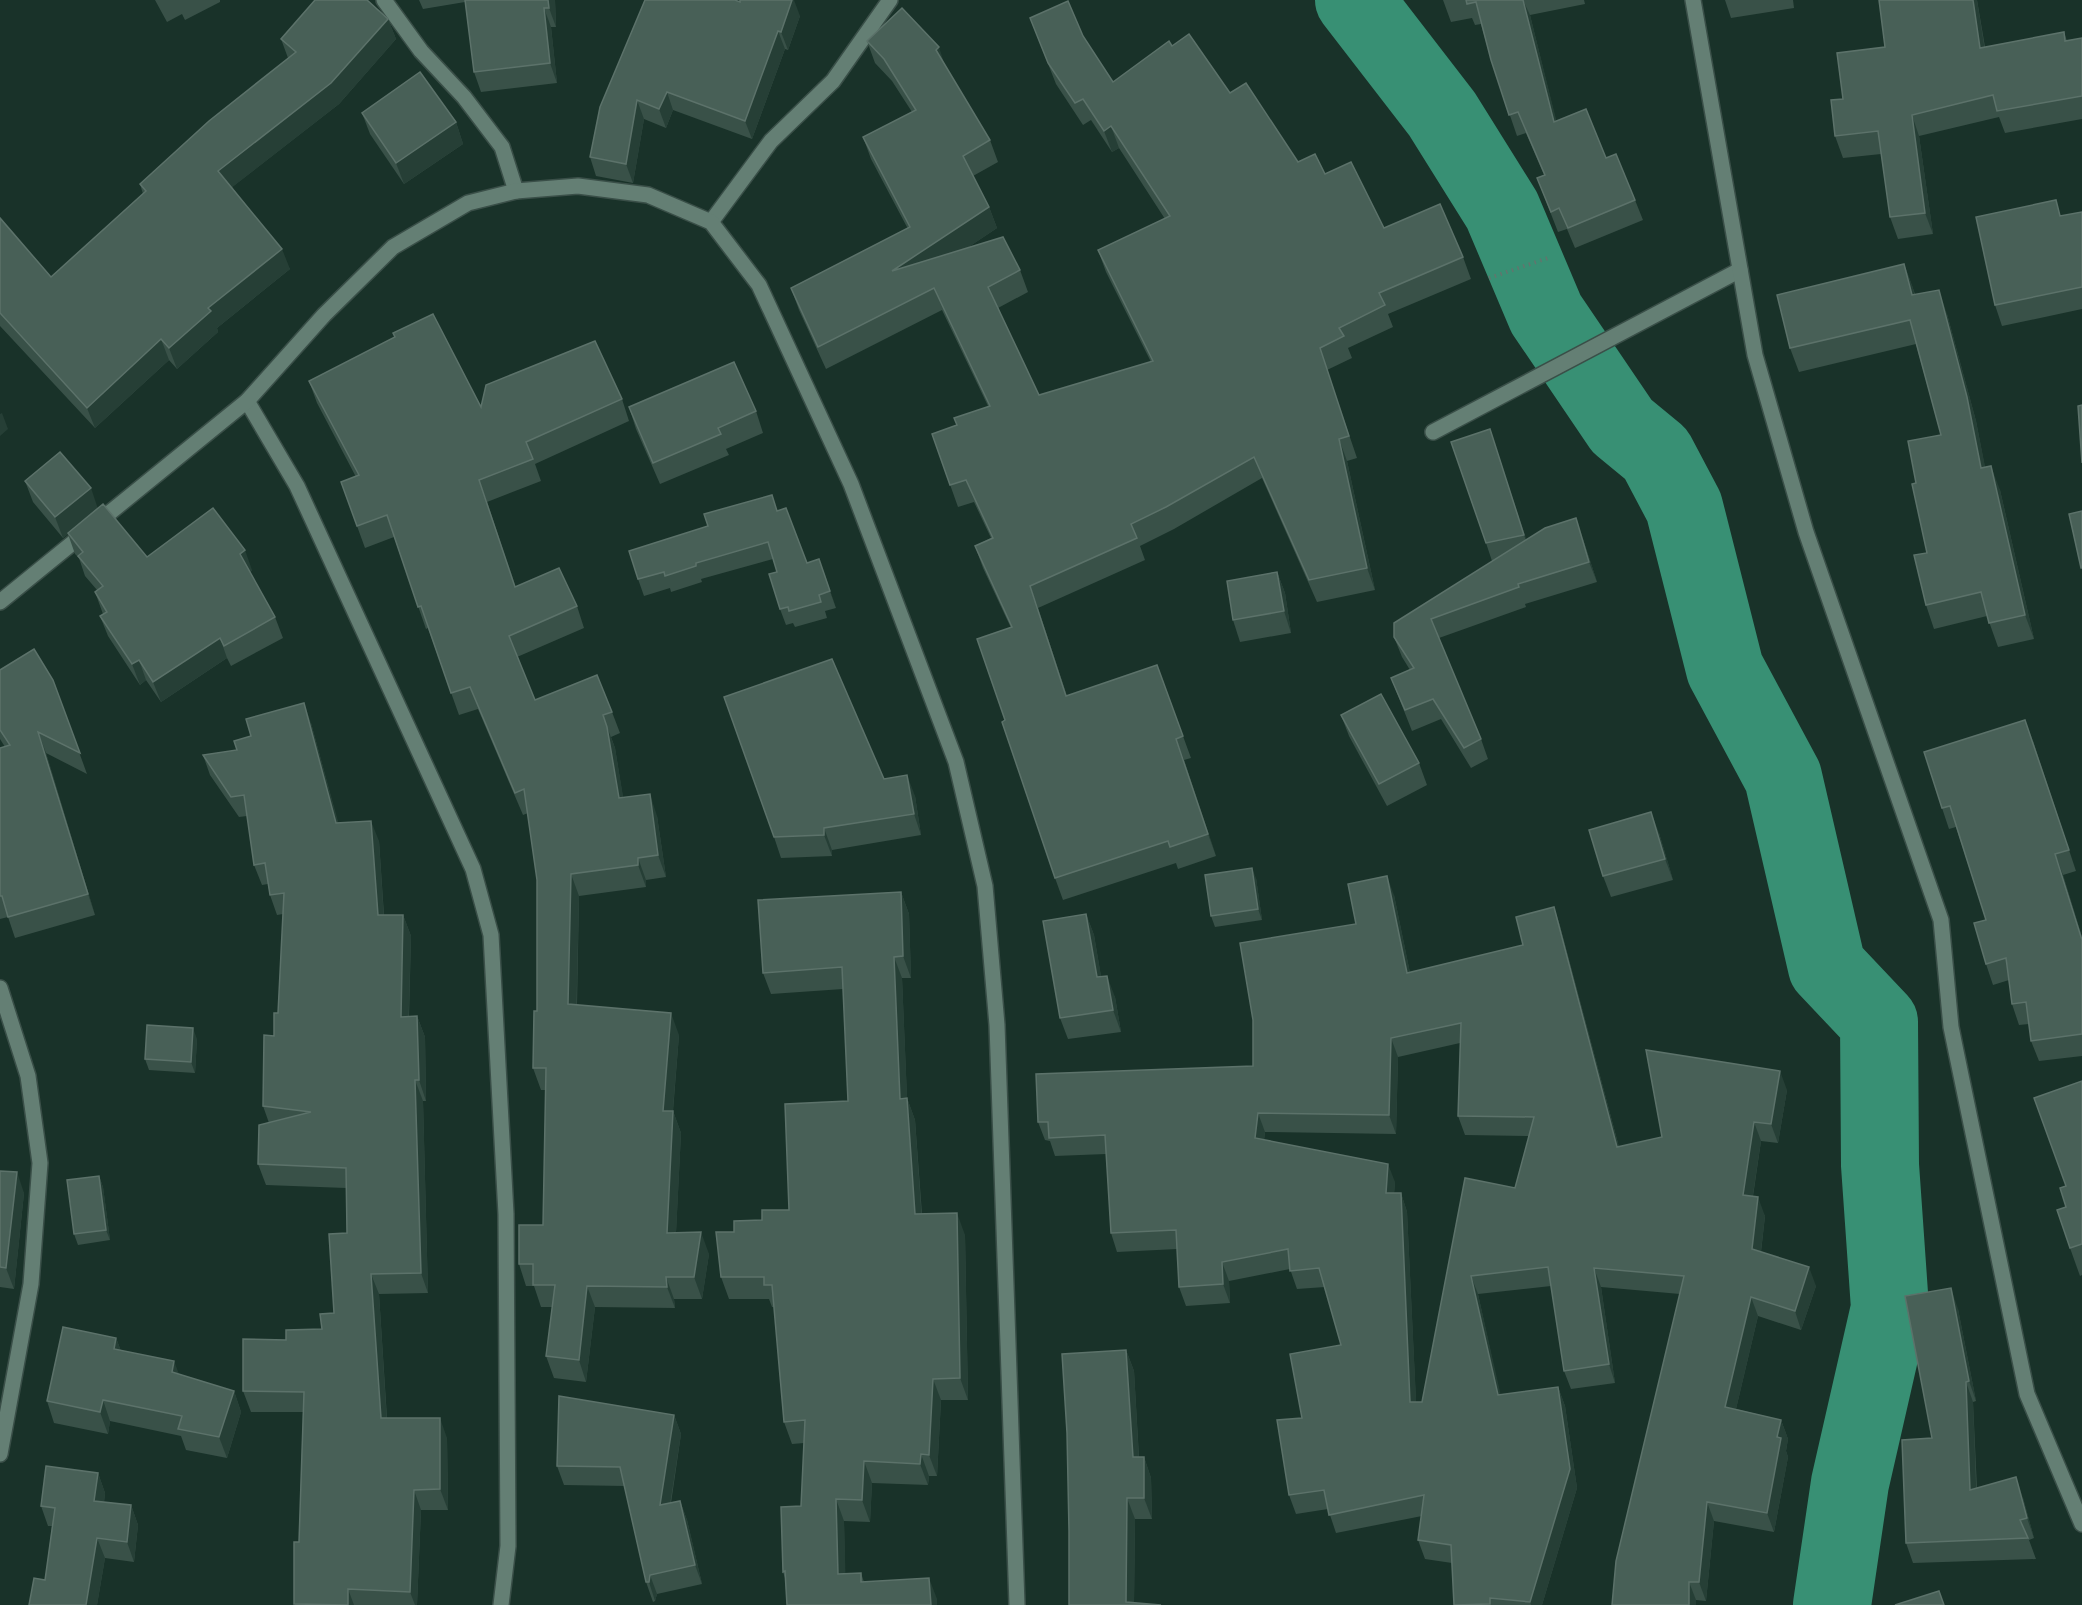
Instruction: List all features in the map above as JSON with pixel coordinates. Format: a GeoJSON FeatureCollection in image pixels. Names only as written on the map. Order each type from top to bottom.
{"type":"FeatureCollection","features":[{"type":"Feature","properties":{"kind":"street"},"geometry":{"type":"LineString","coordinates":[[384,0],[421,51],[464,97],[502,147],[516,191]]}},
{"type":"Feature","properties":{"kind":"street"},"geometry":{"type":"LineString","coordinates":[[711,222],[771,141],[833,81],[890,0]]}},
{"type":"Feature","properties":{"kind":"street"},"geometry":{"type":"LineString","coordinates":[[1693,0],[1755,355],[1806,532],[1941,920],[1950,1027],[2027,1394],[2082,1524]]}},
{"type":"Feature","properties":{"kind":"street"},"geometry":{"type":"LineString","coordinates":[[0,602],[247,401],[324,315],[393,247],[468,203],[516,191],[578,186],[648,195],[711,222],[759,285],[852,484],[956,762],[985,886],[997,1025],[1017,1605]]}},
{"type":"Feature","properties":{"kind":"street"},"geometry":{"type":"LineString","coordinates":[[1433,432],[1740,270]]}},
{"type":"Feature","properties":{"kind":"street"},"geometry":{"type":"LineString","coordinates":[[247,401],[297,486],[468,859],[491,935],[506,1214],[508,1546],[501,1605]]}},
{"type":"Feature","properties":{"kind":"street"},"geometry":{"type":"LineString","coordinates":[[0,988],[28,1076],[40,1163],[31,1284],[0,1454]]}},
{"type":"Feature","properties":{"kind":"path"},"geometry":{"type":"LineString","coordinates":[[1488,278],[1548,258]]}},
{"type":"Feature","properties":{"kind":"building"},"geometry":{"type":"Polygon","coordinates":[[[315,0],[367,0],[388,19],[331,83],[218,171],[282,249],[208,308],[211,311],[169,348],[161,339],[87,408],[0,313],[0,218],[51,277],[146,191],[140,184],[209,121],[296,52],[281,39],[315,0]]]}},
{"type":"Feature","properties":{"kind":"building"},"geometry":{"type":"Polygon","coordinates":[[[465,0],[548,0],[549,8],[544,8],[550,63],[474,72],[465,0]]]}},
{"type":"Feature","properties":{"kind":"building"},"geometry":{"type":"Polygon","coordinates":[[[645,0],[735,0],[740,2],[740,0],[792,0],[781,32],[778,31],[745,121],[667,92],[659,109],[637,100],[626,164],[590,157],[600,107],[645,0]]]}},
{"type":"Feature","properties":{"kind":"building"},"geometry":{"type":"Polygon","coordinates":[[[1466,0],[1523,0],[1554,122],[1586,109],[1606,158],[1616,154],[1635,200],[1568,228],[1559,208],[1551,212],[1537,178],[1545,175],[1518,112],[1509,115],[1491,60],[1476,2],[1467,4],[1466,0]]]}},
{"type":"Feature","properties":{"kind":"building"},"geometry":{"type":"Polygon","coordinates":[[[1879,0],[1973,0],[1980,48],[2064,32],[2065,41],[2082,38],[2082,96],[1997,111],[1993,95],[1912,115],[1925,213],[1890,217],[1878,131],[1835,136],[1831,100],[1843,99],[1837,53],[1885,47],[1879,0]]]}},
{"type":"Feature","properties":{"kind":"building"},"geometry":{"type":"Polygon","coordinates":[[[1068,1],[1083,36],[1113,82],[1169,41],[1172,46],[1189,34],[1230,93],[1246,83],[1298,162],[1315,154],[1325,174],[1351,162],[1384,228],[1440,204],[1463,257],[1379,293],[1385,305],[1339,328],[1344,336],[1320,348],[1349,436],[1339,439],[1367,568],[1309,580],[1254,457],[1166,507],[1131,524],[1137,538],[1030,586],[1066,696],[1157,665],[1183,736],[1176,739],[1208,834],[1170,847],[1168,841],[1055,878],[1002,722],[1005,720],[977,639],[1012,627],[975,546],[993,538],[966,480],[950,485],[932,434],[957,425],[954,418],[990,406],[934,288],[818,347],[791,288],[910,227],[863,137],[916,110],[884,59],[867,41],[902,8],[939,47],[936,50],[990,140],[963,156],[989,207],[892,271],[1003,237],[1020,270],[988,287],[1039,395],[1153,361],[1098,250],[1170,216],[1111,126],[1104,131],[1083,99],[1075,103],[1048,63],[1030,18],[1068,1]]]}},
{"type":"Feature","properties":{"kind":"building"},"geometry":{"type":"Polygon","coordinates":[[[420,72],[456,122],[396,163],[362,113],[420,72]]]}},
{"type":"Feature","properties":{"kind":"building"},"geometry":{"type":"Polygon","coordinates":[[[2056,200],[2060,216],[2082,212],[2082,287],[1995,305],[1976,217],[2056,200]]]}},
{"type":"Feature","properties":{"kind":"building"},"geometry":{"type":"Polygon","coordinates":[[[1904,264],[1912,295],[1939,290],[1967,397],[1981,468],[1991,466],[2025,615],[1989,623],[1981,592],[1926,605],[1914,555],[1927,553],[1912,484],[1916,483],[1908,441],[1941,435],[1910,320],[1790,348],[1777,295],[1904,264]]]}},
{"type":"Feature","properties":{"kind":"building"},"geometry":{"type":"Polygon","coordinates":[[[433,314],[481,407],[486,385],[595,341],[622,399],[526,442],[533,459],[479,480],[515,587],[559,568],[577,606],[509,636],[535,700],[597,675],[612,712],[603,715],[619,798],[650,794],[658,855],[638,858],[638,865],[571,874],[568,1004],[671,1013],[663,1111],[673,1111],[667,1233],[701,1232],[694,1277],[666,1277],[667,1287],[587,1286],[579,1360],[546,1356],[555,1285],[533,1285],[533,1264],[519,1264],[519,1225],[543,1225],[546,1068],[533,1068],[534,1011],[537,1011],[537,880],[524,789],[515,793],[470,687],[451,693],[421,606],[418,607],[387,515],[357,526],[341,482],[359,475],[309,381],[395,337],[393,333],[433,314]]]}},
{"type":"Feature","properties":{"kind":"building"},"geometry":{"type":"Polygon","coordinates":[[[734,362],[756,411],[718,428],[721,434],[653,463],[629,407],[734,362]]]}},
{"type":"Feature","properties":{"kind":"building"},"geometry":{"type":"Polygon","coordinates":[[[2082,405],[2082,463],[2078,406],[2082,405]]]}},
{"type":"Feature","properties":{"kind":"building"},"geometry":{"type":"Polygon","coordinates":[[[1490,429],[1524,535],[1486,543],[1451,442],[1490,429]]]}},
{"type":"Feature","properties":{"kind":"building"},"geometry":{"type":"Polygon","coordinates":[[[60,452],[91,488],[55,517],[25,481],[60,452]]]}},
{"type":"Feature","properties":{"kind":"building"},"geometry":{"type":"Polygon","coordinates":[[[772,495],[777,511],[786,508],[807,563],[819,559],[830,591],[819,595],[821,602],[789,611],[788,607],[780,609],[769,574],[777,572],[768,542],[696,563],[696,566],[665,576],[664,572],[638,579],[629,551],[708,526],[704,514],[772,495]]]}},
{"type":"Feature","properties":{"kind":"building"},"geometry":{"type":"Polygon","coordinates":[[[103,504],[147,557],[213,508],[245,550],[240,554],[275,617],[224,646],[220,638],[153,682],[139,660],[132,664],[100,616],[107,612],[95,592],[103,586],[78,556],[83,552],[68,533],[103,504]]]}},
{"type":"Feature","properties":{"kind":"building"},"geometry":{"type":"Polygon","coordinates":[[[2082,511],[2082,568],[2081,568],[2069,514],[2082,511]]]}},
{"type":"Feature","properties":{"kind":"building"},"geometry":{"type":"Polygon","coordinates":[[[1576,518],[1589,562],[1518,584],[1519,587],[1431,619],[1481,739],[1464,748],[1433,699],[1405,710],[1391,678],[1414,668],[1394,637],[1394,623],[1545,528],[1576,518]]]}},
{"type":"Feature","properties":{"kind":"building"},"geometry":{"type":"Polygon","coordinates":[[[1277,572],[1284,611],[1233,620],[1227,581],[1277,572]]]}},
{"type":"Feature","properties":{"kind":"building"},"geometry":{"type":"Polygon","coordinates":[[[34,649],[53,680],[80,753],[38,732],[88,894],[8,917],[2,896],[0,896],[0,748],[10,745],[0,730],[0,670],[34,649]]]}},
{"type":"Feature","properties":{"kind":"building"},"geometry":{"type":"Polygon","coordinates":[[[832,659],[884,779],[907,775],[914,814],[824,828],[824,835],[774,837],[724,697],[832,659]]]}},
{"type":"Feature","properties":{"kind":"building"},"geometry":{"type":"Polygon","coordinates":[[[1381,694],[1419,763],[1379,784],[1341,715],[1381,694]]]}},
{"type":"Feature","properties":{"kind":"building"},"geometry":{"type":"Polygon","coordinates":[[[304,703],[336,823],[371,821],[378,915],[403,915],[401,1017],[417,1016],[419,1080],[415,1080],[421,1273],[371,1274],[381,1418],[440,1418],[440,1489],[414,1490],[410,1592],[348,1589],[348,1605],[294,1604],[294,1542],[299,1542],[304,1392],[243,1391],[243,1339],[286,1340],[286,1330],[322,1329],[320,1314],[334,1313],[329,1234],[347,1233],[346,1168],[258,1164],[259,1125],[311,1112],[263,1106],[264,1035],[274,1036],[274,1013],[278,1013],[284,893],[270,895],[265,863],[254,865],[244,795],[231,797],[203,755],[237,750],[234,741],[251,736],[246,719],[304,703]]]}},
{"type":"Feature","properties":{"kind":"building"},"geometry":{"type":"Polygon","coordinates":[[[2025,720],[2069,850],[2055,854],[2082,940],[2082,1034],[2031,1041],[2026,1002],[2012,1004],[2006,958],[1986,964],[1974,923],[1986,920],[1950,806],[1942,808],[1924,752],[2025,720]]]}},
{"type":"Feature","properties":{"kind":"building"},"geometry":{"type":"Polygon","coordinates":[[[1651,812],[1665,859],[1603,876],[1589,830],[1651,812]]]}},
{"type":"Feature","properties":{"kind":"building"},"geometry":{"type":"Polygon","coordinates":[[[1252,868],[1258,909],[1211,916],[1205,875],[1252,868]]]}},
{"type":"Feature","properties":{"kind":"building"},"geometry":{"type":"Polygon","coordinates":[[[1387,876],[1407,973],[1523,945],[1516,917],[1554,907],[1617,1147],[1662,1137],[1646,1050],[1780,1071],[1771,1124],[1754,1122],[1743,1195],[1758,1197],[1752,1249],[1809,1267],[1795,1311],[1751,1297],[1725,1407],[1781,1420],[1777,1437],[1781,1438],[1767,1513],[1707,1502],[1699,1582],[1689,1582],[1689,1605],[1612,1605],[1616,1561],[1684,1276],[1594,1268],[1609,1364],[1564,1371],[1548,1267],[1471,1276],[1498,1395],[1558,1387],[1570,1469],[1530,1602],[1490,1598],[1490,1604],[1454,1605],[1451,1545],[1418,1540],[1424,1495],[1329,1515],[1324,1490],[1289,1495],[1277,1420],[1302,1418],[1290,1354],[1341,1345],[1319,1268],[1290,1271],[1288,1249],[1222,1262],[1223,1284],[1179,1287],[1176,1230],[1111,1233],[1105,1135],[1049,1138],[1048,1122],[1038,1122],[1036,1074],[1253,1066],[1253,1020],[1240,943],[1356,924],[1348,884],[1387,876]],[[1461,1023],[1391,1038],[1389,1115],[1258,1113],[1255,1138],[1388,1164],[1386,1193],[1401,1193],[1410,1402],[1422,1402],[1465,1178],[1515,1188],[1534,1117],[1458,1116],[1461,1023]]]}},
{"type":"Feature","properties":{"kind":"building"},"geometry":{"type":"Polygon","coordinates":[[[901,892],[903,956],[894,957],[900,1099],[907,1098],[915,1214],[957,1213],[960,1378],[933,1379],[929,1455],[921,1454],[920,1464],[864,1461],[862,1500],[836,1499],[838,1574],[861,1573],[861,1582],[929,1578],[931,1605],[787,1605],[785,1571],[783,1572],[781,1507],[801,1506],[805,1420],[784,1422],[772,1285],[764,1285],[764,1277],[721,1277],[716,1232],[734,1232],[734,1221],[762,1220],[762,1210],[789,1210],[785,1104],[848,1101],[842,967],[763,973],[758,900],[901,892]]]}},
{"type":"Feature","properties":{"kind":"building"},"geometry":{"type":"Polygon","coordinates":[[[1086,914],[1097,977],[1107,976],[1113,1010],[1060,1018],[1043,921],[1086,914]]]}},
{"type":"Feature","properties":{"kind":"building"},"geometry":{"type":"Polygon","coordinates":[[[147,1025],[193,1028],[191,1062],[145,1059],[147,1025]]]}},
{"type":"Feature","properties":{"kind":"building"},"geometry":{"type":"Polygon","coordinates":[[[2082,1081],[2082,1244],[2070,1248],[2057,1210],[2066,1207],[2060,1188],[2066,1186],[2034,1098],[2082,1081]]]}},
{"type":"Feature","properties":{"kind":"building"},"geometry":{"type":"Polygon","coordinates":[[[0,1171],[17,1172],[6,1268],[0,1267],[0,1171]]]}},
{"type":"Feature","properties":{"kind":"building"},"geometry":{"type":"Polygon","coordinates":[[[99,1176],[106,1230],[74,1234],[67,1180],[99,1176]]]}},
{"type":"Feature","properties":{"kind":"building"},"geometry":{"type":"Polygon","coordinates":[[[1951,1288],[1969,1381],[1966,1382],[1970,1490],[2016,1477],[2027,1518],[2020,1520],[2028,1538],[1906,1543],[1902,1440],[1932,1438],[1905,1296],[1951,1288]]]}},
{"type":"Feature","properties":{"kind":"building"},"geometry":{"type":"Polygon","coordinates":[[[63,1327],[116,1338],[114,1349],[174,1361],[172,1372],[234,1391],[219,1437],[178,1429],[182,1416],[103,1400],[100,1412],[47,1401],[63,1327]]]}},
{"type":"Feature","properties":{"kind":"building"},"geometry":{"type":"Polygon","coordinates":[[[1126,1350],[1133,1457],[1144,1457],[1144,1498],[1127,1498],[1126,1602],[1161,1605],[1069,1605],[1067,1433],[1062,1354],[1126,1350]]]}},
{"type":"Feature","properties":{"kind":"building"},"geometry":{"type":"Polygon","coordinates":[[[559,1396],[674,1415],[660,1505],[680,1501],[695,1565],[650,1575],[649,1582],[646,1582],[620,1467],[557,1466],[559,1396]]]}},
{"type":"Feature","properties":{"kind":"building"},"geometry":{"type":"Polygon","coordinates":[[[46,1466],[98,1473],[94,1501],[131,1505],[127,1542],[97,1538],[86,1605],[29,1605],[34,1578],[45,1580],[55,1508],[41,1506],[46,1466]]]}},
{"type":"Feature","properties":{"kind":"building"},"geometry":{"type":"Polygon","coordinates":[[[1939,1591],[1944,1605],[1895,1605],[1939,1591]]]}},
{"type":"Feature","properties":{"kind":"waterway"},"geometry":{"type":"LineString","coordinates":[[1354,0],[1442,114],[1502,210],[1546,314],[1622,426],[1656,454],[1684,507],[1725,669],[1783,777],[1827,967],[1879,1022],[1880,1165],[1890,1308],[1850,1483],[1832,1605]]}}]}
